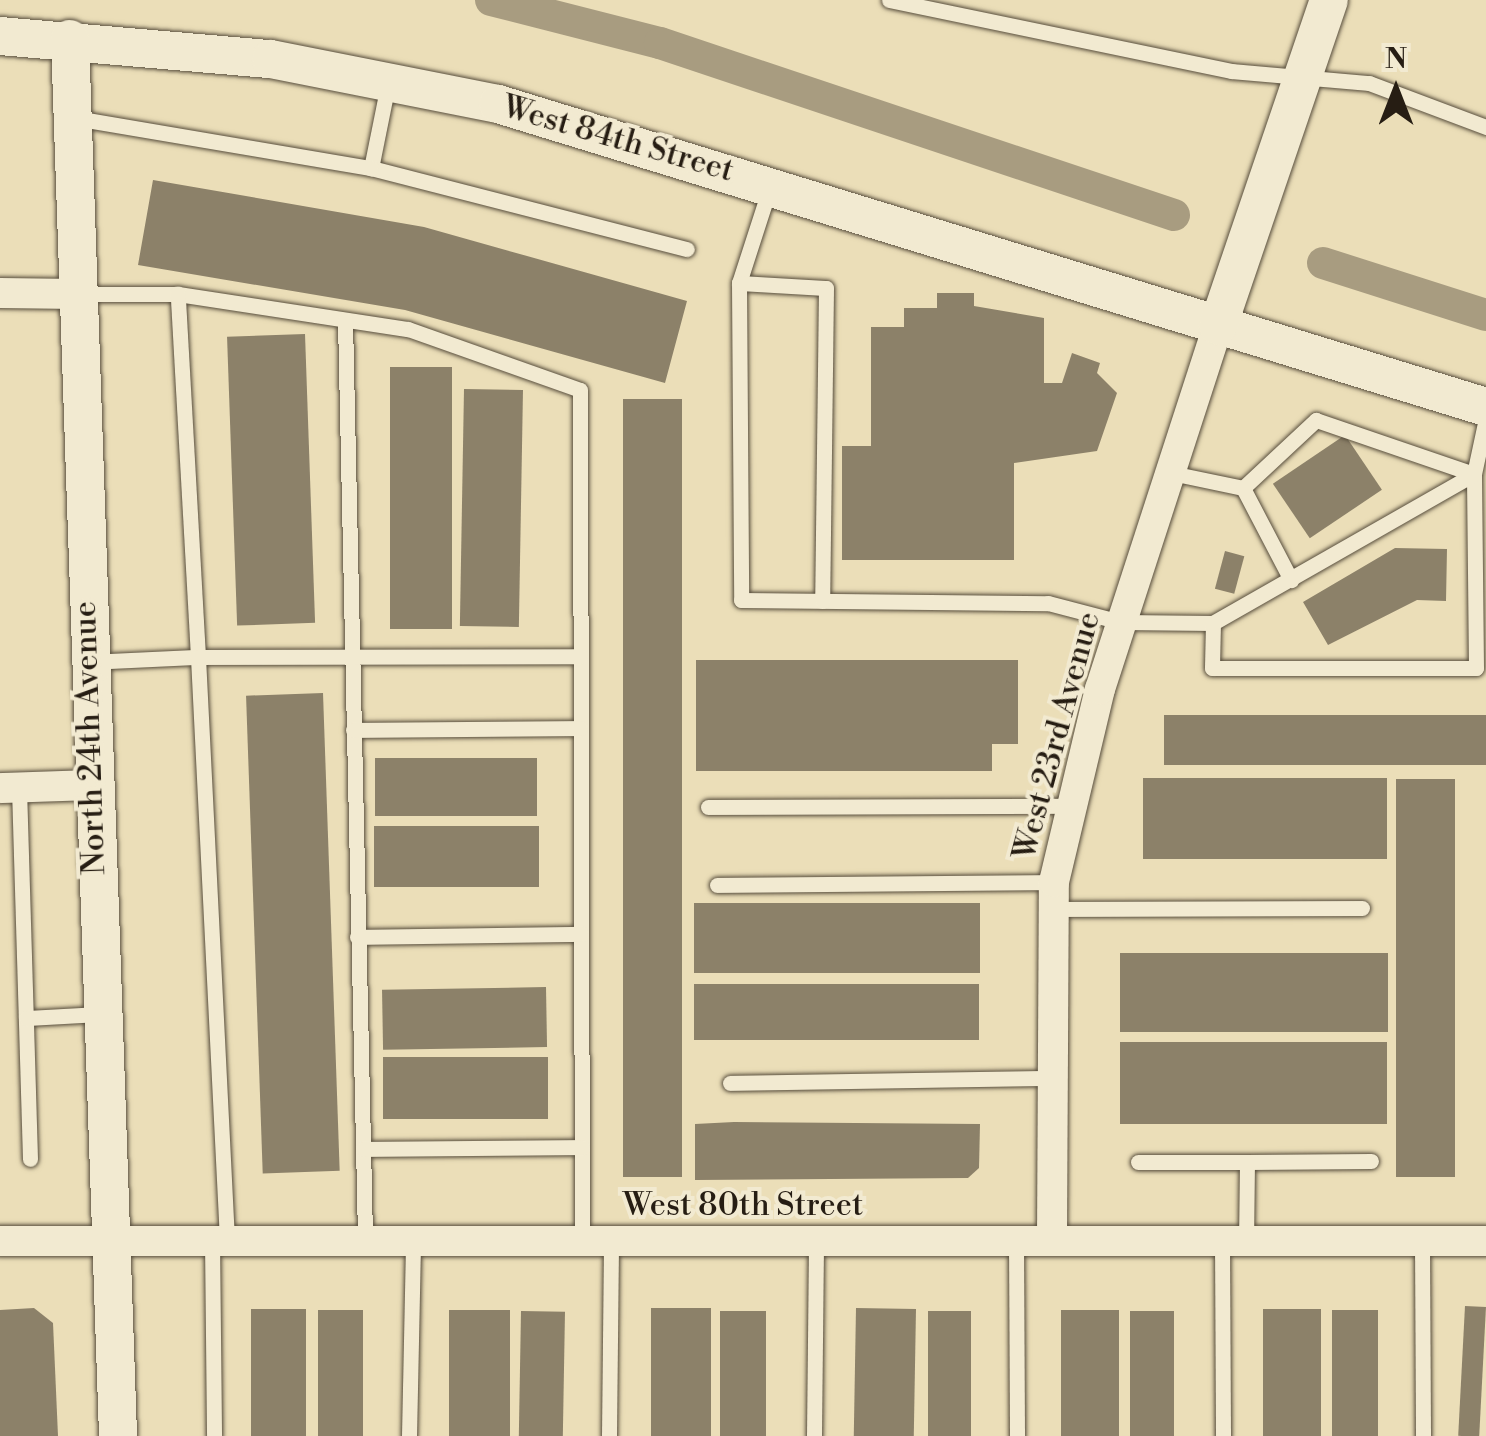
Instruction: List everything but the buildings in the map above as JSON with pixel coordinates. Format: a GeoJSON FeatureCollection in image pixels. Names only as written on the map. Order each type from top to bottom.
{"type":"FeatureCollection","features":[{"type":"Feature","properties":{"kind":"street"},"geometry":{"type":"LineString","coordinates":[[1218,326],[1297,76],[1328,0]]}},
{"type":"Feature","properties":{"kind":"street","name":"West 84th Street"},"geometry":{"type":"LineString","coordinates":[[0,36],[70,40],[389,80],[771,184],[1486,407]]}},
{"type":"Feature","properties":{"kind":"street","name":"North 24th Avenue"},"geometry":{"type":"LineString","coordinates":[[70,40],[86,662],[118,1436]]}},
{"type":"Feature","properties":{"kind":"street"},"geometry":{"type":"LineString","coordinates":[[0,293],[78,294]]}},
{"type":"Feature","properties":{"kind":"street","name":"West 23rd Avenue"},"geometry":{"type":"LineString","coordinates":[[1052,1240],[1054,896],[1072,806],[1121,622],[1176,474],[1218,326]]}},
{"type":"Feature","properties":{"kind":"street"},"geometry":{"type":"LineString","coordinates":[[10,788],[92,785]]}},
{"type":"Feature","properties":{"kind":"street","name":"West 80th Street"},"geometry":{"type":"LineString","coordinates":[[0,1241],[1486,1241]]}},
{"type":"Feature","properties":{"kind":"lane"},"geometry":{"type":"LineString","coordinates":[[890,0],[1230,71],[1369,83],[1486,126]]}},
{"type":"Feature","properties":{"kind":"lane"},"geometry":{"type":"LineString","coordinates":[[372,168],[389,80]]}},
{"type":"Feature","properties":{"kind":"lane"},"geometry":{"type":"LineString","coordinates":[[72,117],[372,168],[687,249]]}},
{"type":"Feature","properties":{"kind":"lane"},"geometry":{"type":"LineString","coordinates":[[771,184],[739,283],[741,600],[1048,603],[1121,622],[1213,623],[1474,474]]}},
{"type":"Feature","properties":{"kind":"lane"},"geometry":{"type":"LineString","coordinates":[[739,283],[826,288],[822,601]]}},
{"type":"Feature","properties":{"kind":"lane"},"geometry":{"type":"LineString","coordinates":[[78,294],[178,294],[408,329],[580,390],[582,1147],[597,1240],[609,1436]]}},
{"type":"Feature","properties":{"kind":"lane"},"geometry":{"type":"LineString","coordinates":[[178,294],[198,657],[219,1240],[214,1436]]}},
{"type":"Feature","properties":{"kind":"lane"},"geometry":{"type":"LineString","coordinates":[[345,320],[365,1240]]}},
{"type":"Feature","properties":{"kind":"lane"},"geometry":{"type":"LineString","coordinates":[[1213,623],[1212,668],[1476,668],[1474,474],[1486,418]]}},
{"type":"Feature","properties":{"kind":"lane"},"geometry":{"type":"LineString","coordinates":[[1243,488],[1316,420],[1474,474]]}},
{"type":"Feature","properties":{"kind":"lane"},"geometry":{"type":"LineString","coordinates":[[1176,474],[1243,488]]}},
{"type":"Feature","properties":{"kind":"lane"},"geometry":{"type":"LineString","coordinates":[[1243,488],[1291,580]]}},
{"type":"Feature","properties":{"kind":"lane"},"geometry":{"type":"LineString","coordinates":[[86,662],[198,657],[580,656]]}},
{"type":"Feature","properties":{"kind":"lane"},"geometry":{"type":"LineString","coordinates":[[353,730],[580,728]]}},
{"type":"Feature","properties":{"kind":"lane"},"geometry":{"type":"LineString","coordinates":[[10,788],[26,1018],[30,1159]]}},
{"type":"Feature","properties":{"kind":"lane"},"geometry":{"type":"LineString","coordinates":[[708,807],[1072,806]]}},
{"type":"Feature","properties":{"kind":"lane"},"geometry":{"type":"LineString","coordinates":[[717,885],[1362,908]]}},
{"type":"Feature","properties":{"kind":"lane"},"geometry":{"type":"LineString","coordinates":[[357,937],[582,934]]}},
{"type":"Feature","properties":{"kind":"lane"},"geometry":{"type":"LineString","coordinates":[[26,1018],[101,1014]]}},
{"type":"Feature","properties":{"kind":"lane"},"geometry":{"type":"LineString","coordinates":[[730,1083],[1051,1078]]}},
{"type":"Feature","properties":{"kind":"lane"},"geometry":{"type":"LineString","coordinates":[[362,1150],[582,1147]]}},
{"type":"Feature","properties":{"kind":"lane"},"geometry":{"type":"LineString","coordinates":[[1138,1162],[1371,1161]]}},
{"type":"Feature","properties":{"kind":"lane"},"geometry":{"type":"LineString","coordinates":[[1223,1436],[1234,1240],[1248,1162]]}},
{"type":"Feature","properties":{"kind":"lane"},"geometry":{"type":"LineString","coordinates":[[409,1436],[413,1240]]}},
{"type":"Feature","properties":{"kind":"lane"},"geometry":{"type":"LineString","coordinates":[[814,1436],[816,1240]]}},
{"type":"Feature","properties":{"kind":"lane"},"geometry":{"type":"LineString","coordinates":[[1016,1240],[1018,1436]]}},
{"type":"Feature","properties":{"kind":"lane"},"geometry":{"type":"LineString","coordinates":[[1422,1241],[1423,1436]]}},
{"type":"Feature","properties":{"kind":"waterway"},"geometry":{"type":"LineString","coordinates":[[491,0],[660,43],[1174,215]]}},
{"type":"Feature","properties":{"kind":"waterway"},"geometry":{"type":"LineString","coordinates":[[1323,263],[1486,315]]}}]}
